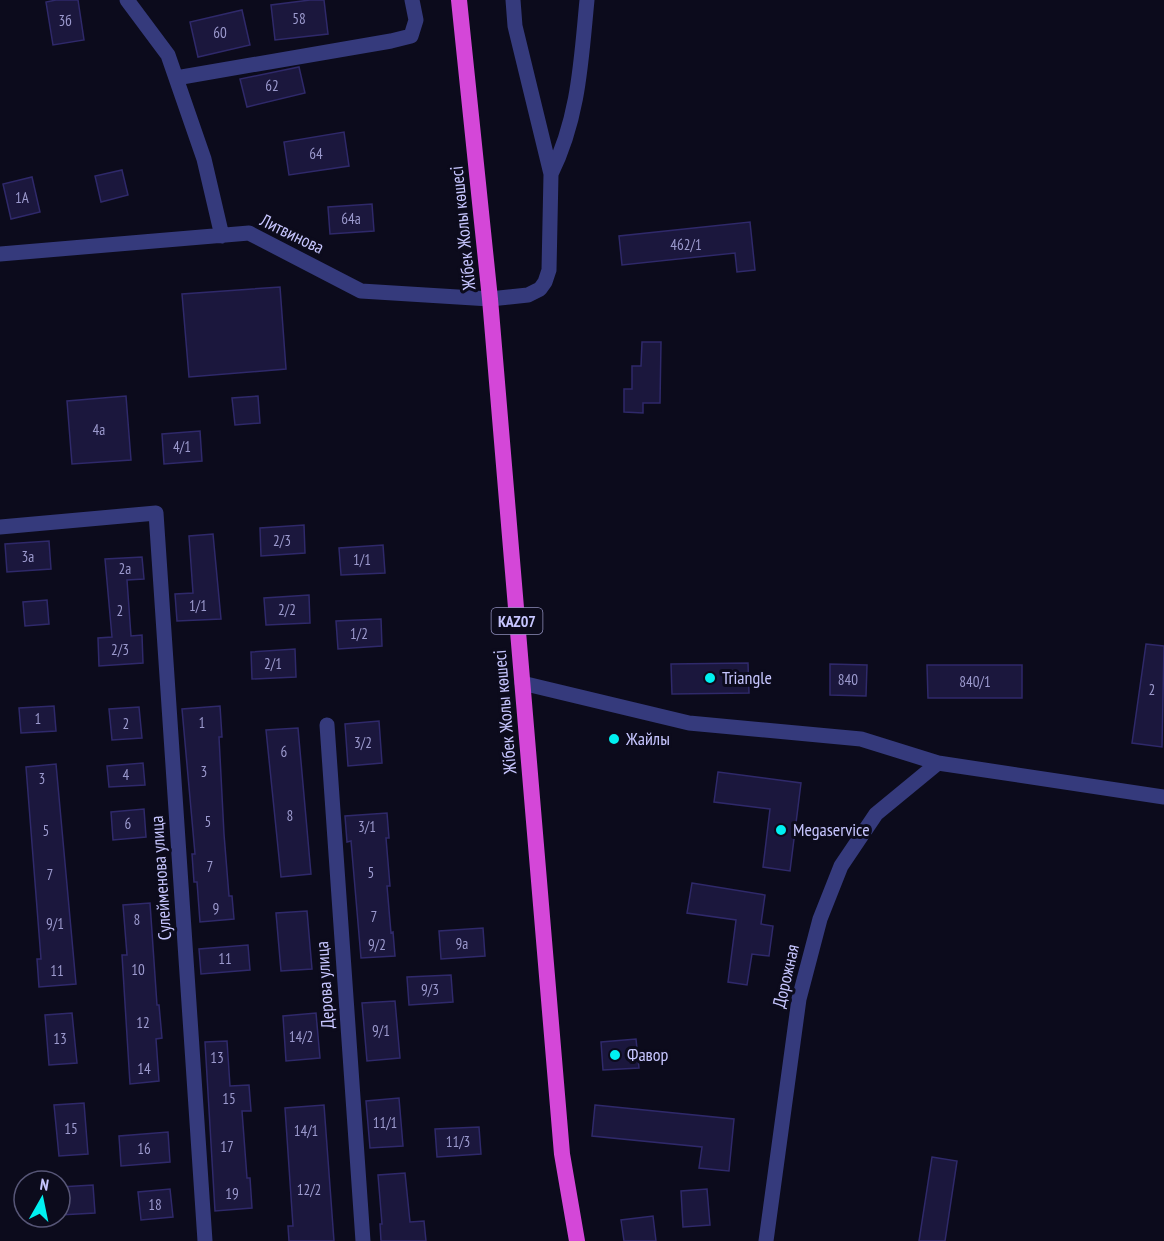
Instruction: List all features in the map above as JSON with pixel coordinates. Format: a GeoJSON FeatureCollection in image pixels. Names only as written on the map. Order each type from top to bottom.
{"type":"FeatureCollection","features":[{"type":"Feature","properties":{"kind":"highway","name":"Жібек Жолы көшесі"},"geometry":{"type":"LineString","coordinates":[[459,0],[490,300],[562,1154],[577,1241]]}},
{"type":"Feature","properties":{"kind":"street"},"geometry":{"type":"LineString","coordinates":[[127,0],[168,55],[204,159],[222,236]]}},
{"type":"Feature","properties":{"kind":"street"},"geometry":{"type":"LineString","coordinates":[[176,78],[411,36],[416,20],[412,0]]}},
{"type":"Feature","properties":{"kind":"street"},"geometry":{"type":"LineString","coordinates":[[513,0],[515,26],[551,174]]}},
{"type":"Feature","properties":{"kind":"street"},"geometry":{"type":"LineString","coordinates":[[551,174],[563,150],[579,89],[587,0]]}},
{"type":"Feature","properties":{"kind":"street","name":"Литвинова"},"geometry":{"type":"LineString","coordinates":[[0,254],[249,233],[361,291],[490,300],[528,295],[540,290],[549,270],[551,174]]}},
{"type":"Feature","properties":{"kind":"street","name":"Сулейменова улица"},"geometry":{"type":"LineString","coordinates":[[0,527],[156,513],[205,1241]]}},
{"type":"Feature","properties":{"kind":"street"},"geometry":{"type":"LineString","coordinates":[[522,683],[689,723],[861,739],[938,763],[1164,797]]}},
{"type":"Feature","properties":{"kind":"street","name":"Дерова улица"},"geometry":{"type":"LineString","coordinates":[[327,725],[363,1241]]}},
{"type":"Feature","properties":{"kind":"street","name":"Дорожная"},"geometry":{"type":"LineString","coordinates":[[766,1241],[799,999],[820,919],[841,866],[876,814],[938,763]]}},
{"type":"Feature","properties":{"kind":"building"},"geometry":{"type":"Polygon","coordinates":[[[78,0],[84,40],[53,45],[46,2],[78,0]]]}},
{"type":"Feature","properties":{"kind":"building"},"geometry":{"type":"Polygon","coordinates":[[[324,0],[328,34],[275,40],[271,5],[324,0]]]}},
{"type":"Feature","properties":{"kind":"building"},"geometry":{"type":"Polygon","coordinates":[[[242,10],[250,45],[198,57],[190,22],[242,10]]]}},
{"type":"Feature","properties":{"kind":"building"},"geometry":{"type":"Polygon","coordinates":[[[299,67],[305,93],[247,107],[240,79],[299,67]]]}},
{"type":"Feature","properties":{"kind":"building"},"geometry":{"type":"Polygon","coordinates":[[[344,132],[349,166],[289,175],[284,142],[344,132]]]}},
{"type":"Feature","properties":{"kind":"building"},"geometry":{"type":"Polygon","coordinates":[[[122,170],[128,195],[101,202],[95,176],[122,170]]]}},
{"type":"Feature","properties":{"kind":"building"},"geometry":{"type":"Polygon","coordinates":[[[32,177],[40,212],[11,219],[3,184],[32,177]]]}},
{"type":"Feature","properties":{"kind":"building"},"geometry":{"type":"Polygon","coordinates":[[[372,204],[374,231],[330,234],[328,207],[372,204]]]}},
{"type":"Feature","properties":{"kind":"building"},"geometry":{"type":"Polygon","coordinates":[[[750,222],[755,270],[737,272],[735,253],[622,265],[619,236],[750,222]]]}},
{"type":"Feature","properties":{"kind":"building"},"geometry":{"type":"Polygon","coordinates":[[[280,287],[286,369],[189,377],[182,294],[280,287]]]}},
{"type":"Feature","properties":{"kind":"building"},"geometry":{"type":"Polygon","coordinates":[[[642,342],[661,342],[660,403],[643,403],[643,413],[624,412],[624,389],[632,389],[632,366],[641,366],[642,342]]]}},
{"type":"Feature","properties":{"kind":"building"},"geometry":{"type":"Polygon","coordinates":[[[126,396],[131,460],[72,464],[67,401],[126,396]]]}},
{"type":"Feature","properties":{"kind":"building"},"geometry":{"type":"Polygon","coordinates":[[[258,396],[260,423],[235,425],[232,398],[258,396]]]}},
{"type":"Feature","properties":{"kind":"building"},"geometry":{"type":"Polygon","coordinates":[[[200,431],[202,461],[164,464],[162,434],[200,431]]]}},
{"type":"Feature","properties":{"kind":"building"},"geometry":{"type":"Polygon","coordinates":[[[304,525],[305,553],[261,556],[260,528],[304,525]]]}},
{"type":"Feature","properties":{"kind":"building"},"geometry":{"type":"Polygon","coordinates":[[[213,534],[221,619],[177,621],[175,594],[193,593],[189,536],[213,534]]]}},
{"type":"Feature","properties":{"kind":"building"},"geometry":{"type":"Polygon","coordinates":[[[49,541],[51,569],[7,572],[5,544],[49,541]]]}},
{"type":"Feature","properties":{"kind":"building"},"geometry":{"type":"Polygon","coordinates":[[[383,545],[385,573],[341,575],[339,548],[383,545]]]}},
{"type":"Feature","properties":{"kind":"building"},"geometry":{"type":"Polygon","coordinates":[[[142,557],[144,579],[127,580],[131,636],[142,635],[143,663],[99,666],[98,638],[112,637],[105,559],[142,557]]]}},
{"type":"Feature","properties":{"kind":"building"},"geometry":{"type":"Polygon","coordinates":[[[309,595],[310,623],[266,625],[264,598],[309,595]]]}},
{"type":"Feature","properties":{"kind":"building"},"geometry":{"type":"Polygon","coordinates":[[[47,600],[49,624],[25,626],[23,602],[47,600]]]}},
{"type":"Feature","properties":{"kind":"building"},"geometry":{"type":"Polygon","coordinates":[[[381,619],[382,646],[338,649],[336,621],[381,619]]]}},
{"type":"Feature","properties":{"kind":"building"},"geometry":{"type":"Polygon","coordinates":[[[1146,644],[1164,646],[1162,747],[1132,743],[1146,644]]]}},
{"type":"Feature","properties":{"kind":"building"},"geometry":{"type":"Polygon","coordinates":[[[295,649],[296,677],[252,679],[251,652],[295,649]]]}},
{"type":"Feature","properties":{"kind":"building"},"geometry":{"type":"Polygon","coordinates":[[[748,663],[749,693],[672,694],[671,664],[748,663]]]}},
{"type":"Feature","properties":{"kind":"building"},"geometry":{"type":"Polygon","coordinates":[[[830,664],[867,665],[866,696],[830,695],[830,664]]]}},
{"type":"Feature","properties":{"kind":"building"},"geometry":{"type":"Polygon","coordinates":[[[927,665],[1022,665],[1022,698],[928,698],[927,665]]]}},
{"type":"Feature","properties":{"kind":"building"},"geometry":{"type":"Polygon","coordinates":[[[54,706],[56,731],[21,733],[19,708],[54,706]]]}},
{"type":"Feature","properties":{"kind":"building"},"geometry":{"type":"Polygon","coordinates":[[[220,706],[222,737],[219,737],[224,834],[229,896],[232,896],[234,919],[200,922],[197,882],[194,882],[192,854],[195,854],[182,709],[220,706]]]}},
{"type":"Feature","properties":{"kind":"building"},"geometry":{"type":"Polygon","coordinates":[[[139,707],[142,738],[112,740],[109,709],[139,707]]]}},
{"type":"Feature","properties":{"kind":"building"},"geometry":{"type":"Polygon","coordinates":[[[379,721],[382,763],[348,766],[345,724],[379,721]]]}},
{"type":"Feature","properties":{"kind":"building"},"geometry":{"type":"Polygon","coordinates":[[[298,728],[311,874],[281,877],[266,730],[298,728]]]}},
{"type":"Feature","properties":{"kind":"building"},"geometry":{"type":"Polygon","coordinates":[[[143,763],[145,785],[109,787],[107,766],[143,763]]]}},
{"type":"Feature","properties":{"kind":"building"},"geometry":{"type":"Polygon","coordinates":[[[56,764],[76,984],[39,987],[37,959],[41,959],[26,767],[56,764]]]}},
{"type":"Feature","properties":{"kind":"building"},"geometry":{"type":"Polygon","coordinates":[[[718,772],[801,783],[790,871],[763,867],[770,809],[714,802],[718,772]]]}},
{"type":"Feature","properties":{"kind":"building"},"geometry":{"type":"Polygon","coordinates":[[[144,809],[146,837],[113,840],[111,812],[144,809]]]}},
{"type":"Feature","properties":{"kind":"building"},"geometry":{"type":"Polygon","coordinates":[[[387,813],[389,838],[386,838],[390,886],[387,886],[395,956],[361,958],[351,841],[347,842],[345,816],[387,813]]]}},
{"type":"Feature","properties":{"kind":"building"},"geometry":{"type":"Polygon","coordinates":[[[692,883],[765,895],[761,924],[773,926],[769,956],[752,954],[747,985],[728,982],[736,920],[687,913],[692,883]]]}},
{"type":"Feature","properties":{"kind":"building"},"geometry":{"type":"Polygon","coordinates":[[[150,903],[157,1005],[159,1005],[162,1038],[156,1039],[159,1081],[130,1084],[122,955],[127,955],[123,905],[150,903]]]}},
{"type":"Feature","properties":{"kind":"building"},"geometry":{"type":"Polygon","coordinates":[[[307,911],[312,969],[281,971],[276,913],[307,911]]]}},
{"type":"Feature","properties":{"kind":"building"},"geometry":{"type":"Polygon","coordinates":[[[483,928],[485,956],[441,959],[439,931],[483,928]]]}},
{"type":"Feature","properties":{"kind":"building"},"geometry":{"type":"Polygon","coordinates":[[[248,945],[250,970],[201,974],[199,949],[248,945]]]}},
{"type":"Feature","properties":{"kind":"building"},"geometry":{"type":"Polygon","coordinates":[[[451,975],[453,1002],[409,1005],[407,977],[451,975]]]}},
{"type":"Feature","properties":{"kind":"building"},"geometry":{"type":"Polygon","coordinates":[[[395,1001],[400,1058],[367,1061],[362,1003],[395,1001]]]}},
{"type":"Feature","properties":{"kind":"building"},"geometry":{"type":"Polygon","coordinates":[[[72,1013],[77,1063],[49,1065],[45,1015],[72,1013]]]}},
{"type":"Feature","properties":{"kind":"building"},"geometry":{"type":"Polygon","coordinates":[[[316,1013],[320,1058],[286,1061],[283,1016],[316,1013]]]}},
{"type":"Feature","properties":{"kind":"building"},"geometry":{"type":"Polygon","coordinates":[[[636,1039],[639,1068],[603,1070],[601,1042],[636,1039]]]}},
{"type":"Feature","properties":{"kind":"building"},"geometry":{"type":"Polygon","coordinates":[[[227,1041],[230,1086],[249,1085],[251,1111],[242,1111],[247,1178],[250,1178],[252,1208],[215,1211],[205,1042],[227,1041]]]}},
{"type":"Feature","properties":{"kind":"building"},"geometry":{"type":"Polygon","coordinates":[[[399,1098],[403,1146],[370,1148],[366,1101],[399,1098]]]}},
{"type":"Feature","properties":{"kind":"building"},"geometry":{"type":"Polygon","coordinates":[[[84,1103],[88,1154],[59,1156],[54,1105],[84,1103]]]}},
{"type":"Feature","properties":{"kind":"building"},"geometry":{"type":"Polygon","coordinates":[[[324,1105],[334,1241],[289,1241],[288,1226],[293,1226],[285,1108],[324,1105]]]}},
{"type":"Feature","properties":{"kind":"building"},"geometry":{"type":"Polygon","coordinates":[[[595,1105],[734,1119],[729,1171],[699,1168],[702,1147],[592,1136],[595,1105]]]}},
{"type":"Feature","properties":{"kind":"building"},"geometry":{"type":"Polygon","coordinates":[[[479,1127],[481,1154],[437,1157],[435,1129],[479,1127]]]}},
{"type":"Feature","properties":{"kind":"building"},"geometry":{"type":"Polygon","coordinates":[[[168,1132],[170,1162],[121,1166],[119,1136],[168,1132]]]}},
{"type":"Feature","properties":{"kind":"building"},"geometry":{"type":"Polygon","coordinates":[[[932,1157],[957,1161],[945,1241],[919,1241],[932,1157]]]}},
{"type":"Feature","properties":{"kind":"building"},"geometry":{"type":"Polygon","coordinates":[[[405,1173],[410,1222],[424,1221],[426,1241],[381,1241],[378,1175],[405,1173]]]}},
{"type":"Feature","properties":{"kind":"building"},"geometry":{"type":"Polygon","coordinates":[[[93,1185],[95,1213],[72,1214],[72,1186],[93,1185]]]}},
{"type":"Feature","properties":{"kind":"building"},"geometry":{"type":"Polygon","coordinates":[[[170,1189],[173,1217],[141,1220],[138,1192],[170,1189]]]}},
{"type":"Feature","properties":{"kind":"building"},"geometry":{"type":"Polygon","coordinates":[[[707,1189],[710,1225],[683,1227],[681,1191],[707,1189]]]}},
{"type":"Feature","properties":{"kind":"building"},"geometry":{"type":"Polygon","coordinates":[[[653,1216],[656,1241],[624,1241],[621,1220],[653,1216]]]}},
{"type":"Feature","properties":{"kind":"place","name":"Triangle"},"geometry":{"type":"Point","coordinates":[710,678]}},
{"type":"Feature","properties":{"kind":"place","name":"Жайлы"},"geometry":{"type":"Point","coordinates":[614,739]}},
{"type":"Feature","properties":{"kind":"place","name":"Megaservice"},"geometry":{"type":"Point","coordinates":[781,830]}},
{"type":"Feature","properties":{"kind":"place","name":"Фавор"},"geometry":{"type":"Point","coordinates":[615,1055]}}]}
